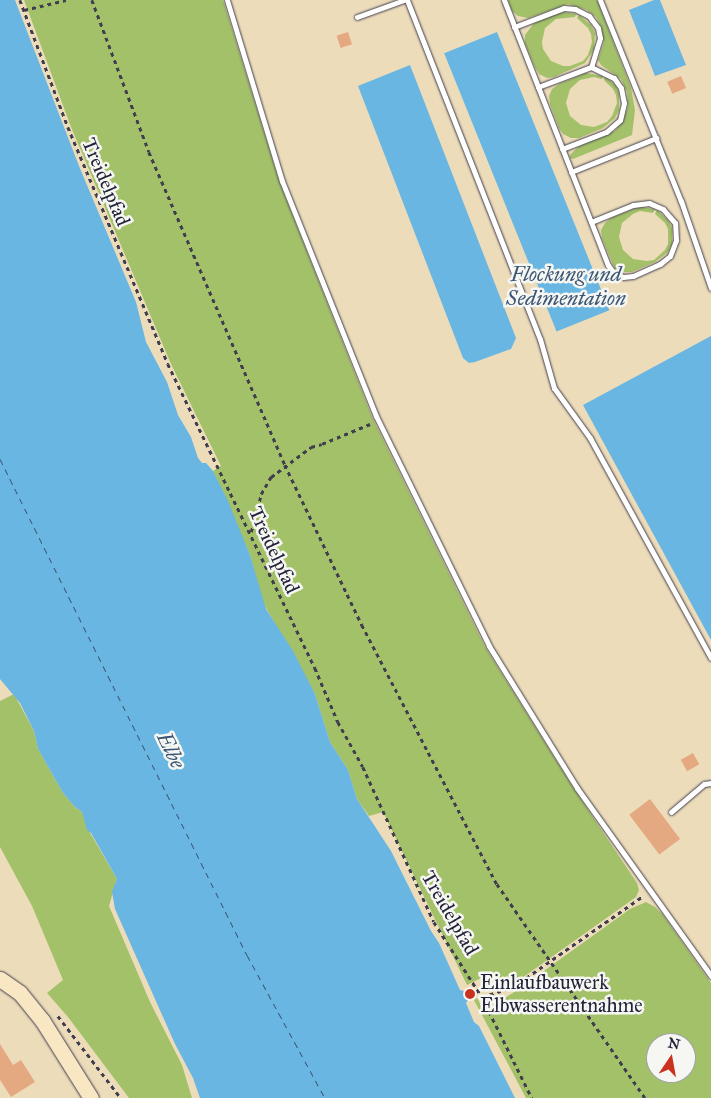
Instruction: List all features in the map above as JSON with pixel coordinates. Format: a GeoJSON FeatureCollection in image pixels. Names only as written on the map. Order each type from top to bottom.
{"type":"FeatureCollection","features":[{"type":"Feature","properties":{"kind":"street"},"geometry":{"type":"LineString","coordinates":[[0,979],[20,993],[42,1020],[91,1098]]}},
{"type":"Feature","properties":{"kind":"lane"},"geometry":{"type":"LineString","coordinates":[[227,0],[282,181],[378,420],[489,646],[576,788],[711,976]]}},
{"type":"Feature","properties":{"kind":"lane"},"geometry":{"type":"LineString","coordinates":[[358,17],[406,0],[540,339],[554,388],[590,438],[711,658]]}},
{"type":"Feature","properties":{"kind":"lane"},"geometry":{"type":"LineString","coordinates":[[504,0],[514,27],[538,87],[571,172],[608,265],[613,272],[623,277],[633,276],[660,264],[670,256],[676,240],[674,223],[663,209],[648,203],[633,204],[591,222]]}},
{"type":"Feature","properties":{"kind":"lane"},"geometry":{"type":"LineString","coordinates":[[600,0],[681,201],[711,288]]}},
{"type":"Feature","properties":{"kind":"lane"},"geometry":{"type":"LineString","coordinates":[[514,27],[564,8],[575,9],[589,16],[598,28],[600,38],[591,67]]}},
{"type":"Feature","properties":{"kind":"lane"},"geometry":{"type":"LineString","coordinates":[[538,87],[591,67],[614,78],[621,88],[624,103],[620,120],[606,132],[562,149]]}},
{"type":"Feature","properties":{"kind":"lane"},"geometry":{"type":"LineString","coordinates":[[571,172],[656,138]]}},
{"type":"Feature","properties":{"kind":"lane"},"geometry":{"type":"LineString","coordinates":[[671,812],[704,784],[711,783]]}},
{"type":"Feature","properties":{"kind":"path","name":"Treidelpfad"},"geometry":{"type":"LineString","coordinates":[[20,0],[68,127],[168,364],[315,668],[338,722],[363,767],[434,922],[482,997],[532,1098]]}},
{"type":"Feature","properties":{"kind":"path"},"geometry":{"type":"LineString","coordinates":[[24,10],[66,0]]}},
{"type":"Feature","properties":{"kind":"path"},"geometry":{"type":"LineString","coordinates":[[92,0],[149,152],[285,465],[362,626],[497,884],[645,1098]]}},
{"type":"Feature","properties":{"kind":"path"},"geometry":{"type":"LineString","coordinates":[[250,533],[252,518],[261,494],[271,477],[311,447],[378,420]]}},
{"type":"Feature","properties":{"kind":"path"},"geometry":{"type":"LineString","coordinates":[[482,997],[513,987],[650,891]]}},
{"type":"Feature","properties":{"kind":"green space"},"geometry":{"type":"Polygon","coordinates":[[[24,0],[223,0],[279,181],[372,417],[485,647],[574,789],[637,883],[639,890],[636,897],[515,983],[483,977],[467,985],[383,812],[369,816],[357,799],[348,770],[330,742],[315,694],[262,601],[250,555],[213,471],[221,466],[171,364],[71,127],[24,0]]]}},
{"type":"Feature","properties":{"kind":"green space"},"geometry":{"type":"Polygon","coordinates":[[[508,0],[597,0],[631,88],[635,110],[632,135],[573,159],[570,158],[570,155],[578,147],[615,131],[624,119],[628,106],[627,92],[621,79],[601,65],[598,60],[604,42],[601,26],[596,17],[587,10],[568,4],[528,18],[518,16],[512,11],[508,0]]]}},
{"type":"Feature","properties":{"kind":"green space"},"geometry":{"type":"Polygon","coordinates":[[[562,12],[576,14],[575,17],[556,19],[545,28],[542,42],[543,49],[551,61],[563,66],[570,66],[583,61],[588,55],[592,42],[591,34],[588,28],[577,18],[579,15],[591,25],[595,33],[594,49],[585,63],[554,77],[547,78],[539,74],[535,67],[525,43],[525,35],[534,23],[562,12]]]}},
{"type":"Feature","properties":{"kind":"green space"},"geometry":{"type":"Polygon","coordinates":[[[586,73],[603,76],[602,79],[594,77],[580,80],[570,89],[566,103],[570,116],[581,125],[594,127],[607,122],[612,116],[617,103],[613,89],[604,80],[605,76],[616,86],[619,94],[619,110],[615,118],[603,128],[579,138],[571,138],[563,134],[559,128],[549,96],[552,89],[559,84],[586,73]]]}},
{"type":"Feature","properties":{"kind":"green space"},"geometry":{"type":"Polygon","coordinates":[[[639,207],[655,209],[653,213],[640,211],[622,223],[619,237],[623,250],[633,259],[647,261],[654,260],[665,250],[668,244],[668,229],[665,223],[655,214],[657,210],[668,220],[672,228],[672,244],[668,252],[655,262],[632,272],[624,272],[615,269],[602,238],[601,230],[611,218],[639,207]]]}},
{"type":"Feature","properties":{"kind":"green space"},"geometry":{"type":"Polygon","coordinates":[[[14,694],[34,731],[38,749],[63,793],[82,812],[89,831],[117,879],[109,906],[150,1002],[182,1065],[192,1098],[129,1098],[68,1017],[47,993],[63,980],[32,906],[0,847],[0,701],[14,694]]]}},
{"type":"Feature","properties":{"kind":"green space"},"geometry":{"type":"Polygon","coordinates":[[[646,902],[663,915],[711,983],[711,1098],[526,1098],[474,1000],[477,998],[484,1011],[516,991],[630,909],[646,902]]]}},
{"type":"Feature","properties":{"kind":"water","name":"Elbe"},"geometry":{"type":"Polygon","coordinates":[[[0,0],[15,0],[79,166],[136,302],[146,342],[167,382],[178,415],[191,437],[198,458],[213,471],[228,501],[250,555],[266,609],[293,651],[315,694],[330,742],[348,770],[357,799],[391,851],[431,931],[439,943],[460,990],[464,991],[466,995],[463,996],[466,996],[468,1000],[466,1003],[474,1022],[479,1026],[515,1098],[200,1098],[193,1078],[175,1044],[115,909],[112,892],[117,879],[91,833],[87,830],[82,812],[63,793],[38,749],[34,731],[20,703],[0,679],[0,0]]]}},
{"type":"Feature","properties":{"kind":"water"},"geometry":{"type":"Polygon","coordinates":[[[654,0],[660,0],[686,65],[655,76],[629,10],[654,0]]]}},
{"type":"Feature","properties":{"kind":"water","name":"Flockung und Sedimentation"},"geometry":{"type":"Polygon","coordinates":[[[497,32],[609,310],[557,332],[444,53],[497,32]]]}},
{"type":"Feature","properties":{"kind":"water","name":"Flockung und Sedimentation"},"geometry":{"type":"Polygon","coordinates":[[[410,65],[516,338],[511,349],[475,362],[469,363],[463,358],[358,86],[410,65]]]}},
{"type":"Feature","properties":{"kind":"water"},"geometry":{"type":"Polygon","coordinates":[[[711,336],[711,640],[583,405],[711,336]]]}},
{"type":"Feature","properties":{"kind":"building"},"geometry":{"type":"Polygon","coordinates":[[[348,32],[352,44],[341,48],[337,36],[348,32]]]}},
{"type":"Feature","properties":{"kind":"building"},"geometry":{"type":"Polygon","coordinates":[[[681,76],[686,88],[672,94],[667,82],[681,76]]]}},
{"type":"Feature","properties":{"kind":"building"},"geometry":{"type":"Polygon","coordinates":[[[693,753],[699,764],[687,771],[681,760],[693,753]]]}},
{"type":"Feature","properties":{"kind":"building"},"geometry":{"type":"Polygon","coordinates":[[[650,799],[680,839],[659,855],[629,815],[650,799]]]}},
{"type":"Feature","properties":{"kind":"building"},"geometry":{"type":"Polygon","coordinates":[[[0,1044],[13,1065],[21,1060],[35,1082],[11,1097],[0,1080],[0,1044]]]}},
{"type":"Feature","properties":{"kind":"ferry route"},"geometry":{"type":"LineString","coordinates":[[0,459],[247,955],[325,1098]]}},
{"type":"Feature","properties":{"kind":"place","name":"Einlaufbauwerk Elbwasserentnahme"},"geometry":{"type":"Point","coordinates":[470,994]}}]}
